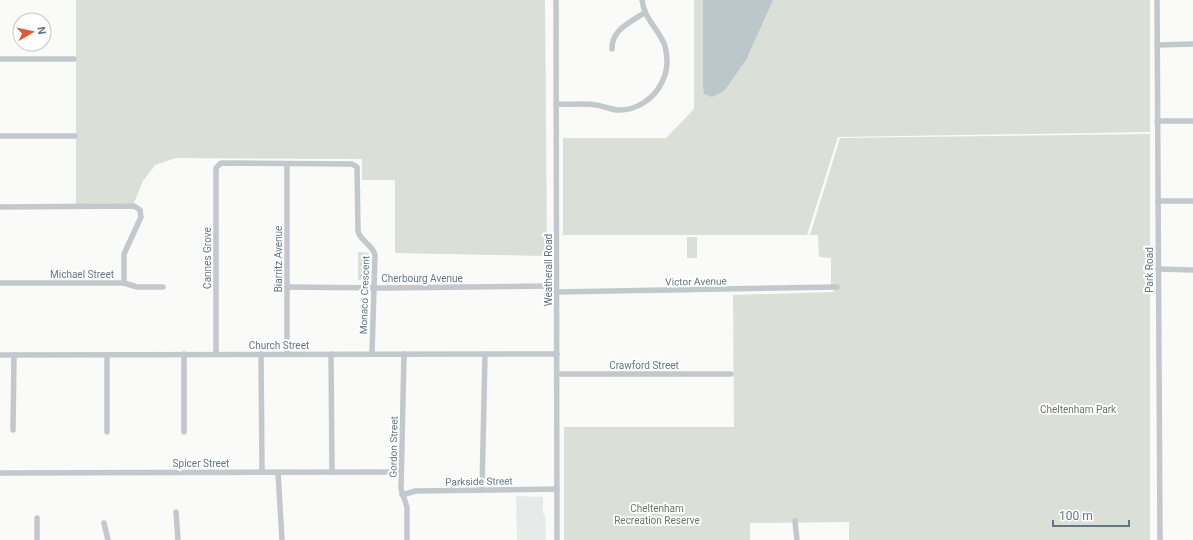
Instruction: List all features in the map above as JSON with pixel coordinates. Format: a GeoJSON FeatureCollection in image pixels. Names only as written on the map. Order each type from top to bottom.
{"type":"FeatureCollection","features":[{"type":"Feature","properties":{"kind":"street","name":"Weatherall Road"},"geometry":{"type":"LineString","coordinates":[[556,0],[556,289],[558,374],[557,540]]}},
{"type":"Feature","properties":{"kind":"street"},"geometry":{"type":"LineString","coordinates":[[556,104],[595,105],[621,110],[639,105],[654,94],[665,76],[667,57],[660,36],[644,13],[642,0]]}},
{"type":"Feature","properties":{"kind":"street","name":"Park Road"},"geometry":{"type":"LineString","coordinates":[[1157,0],[1160,540]]}},
{"type":"Feature","properties":{"kind":"street"},"geometry":{"type":"LineString","coordinates":[[612,49],[612,39],[616,33],[644,13]]}},
{"type":"Feature","properties":{"kind":"street"},"geometry":{"type":"LineString","coordinates":[[1157,45],[1193,44]]}},
{"type":"Feature","properties":{"kind":"street"},"geometry":{"type":"LineString","coordinates":[[0,59],[74,59]]}},
{"type":"Feature","properties":{"kind":"street"},"geometry":{"type":"LineString","coordinates":[[1158,121],[1193,121]]}},
{"type":"Feature","properties":{"kind":"street"},"geometry":{"type":"LineString","coordinates":[[0,136],[75,136]]}},
{"type":"Feature","properties":{"kind":"street","name":"Cannes Grove"},"geometry":{"type":"LineString","coordinates":[[216,354],[216,168],[221,163],[287,164]]}},
{"type":"Feature","properties":{"kind":"street","name":"Monaco Crescent"},"geometry":{"type":"LineString","coordinates":[[287,164],[352,164],[355,165],[358,170],[358,231],[360,237],[374,251],[375,288],[371,319],[372,354]]}},
{"type":"Feature","properties":{"kind":"street","name":"Biarritz Avenue"},"geometry":{"type":"LineString","coordinates":[[287,164],[287,354]]}},
{"type":"Feature","properties":{"kind":"street"},"geometry":{"type":"LineString","coordinates":[[1158,201],[1193,201]]}},
{"type":"Feature","properties":{"kind":"street"},"geometry":{"type":"LineString","coordinates":[[0,207],[134,206],[140,210],[141,217],[124,254],[124,283]]}},
{"type":"Feature","properties":{"kind":"street"},"geometry":{"type":"LineString","coordinates":[[1158,270],[1193,270]]}},
{"type":"Feature","properties":{"kind":"street","name":"Michael Street"},"geometry":{"type":"LineString","coordinates":[[0,283],[124,283],[137,287],[163,287]]}},
{"type":"Feature","properties":{"kind":"street","name":"Cherbourg Avenue"},"geometry":{"type":"LineString","coordinates":[[287,286],[556,289]]}},
{"type":"Feature","properties":{"kind":"street","name":"Victor Avenue"},"geometry":{"type":"LineString","coordinates":[[556,289],[837,287]]}},
{"type":"Feature","properties":{"kind":"street"},"geometry":{"type":"LineString","coordinates":[[184,354],[184,432]]}},
{"type":"Feature","properties":{"kind":"street"},"geometry":{"type":"LineString","coordinates":[[261,354],[262,472]]}},
{"type":"Feature","properties":{"kind":"street"},"geometry":{"type":"LineString","coordinates":[[331,354],[332,472]]}},
{"type":"Feature","properties":{"kind":"street","name":"Gordon Street"},"geometry":{"type":"LineString","coordinates":[[404,354],[402,495],[407,507],[407,540]]}},
{"type":"Feature","properties":{"kind":"street"},"geometry":{"type":"LineString","coordinates":[[482,490],[485,354]]}},
{"type":"Feature","properties":{"kind":"street","name":"Church Street"},"geometry":{"type":"LineString","coordinates":[[0,355],[557,354]]}},
{"type":"Feature","properties":{"kind":"street"},"geometry":{"type":"LineString","coordinates":[[13,430],[14,355]]}},
{"type":"Feature","properties":{"kind":"street"},"geometry":{"type":"LineString","coordinates":[[106,432],[107,355]]}},
{"type":"Feature","properties":{"kind":"street","name":"Crawford Street"},"geometry":{"type":"LineString","coordinates":[[558,374],[731,374]]}},
{"type":"Feature","properties":{"kind":"street"},"geometry":{"type":"LineString","coordinates":[[278,472],[282,540]]}},
{"type":"Feature","properties":{"kind":"street","name":"Spicer Street"},"geometry":{"type":"LineString","coordinates":[[0,473],[402,472]]}},
{"type":"Feature","properties":{"kind":"street","name":"Parkside Street"},"geometry":{"type":"LineString","coordinates":[[402,495],[415,491],[557,489]]}},
{"type":"Feature","properties":{"kind":"street"},"geometry":{"type":"LineString","coordinates":[[176,512],[178,540]]}},
{"type":"Feature","properties":{"kind":"street"},"geometry":{"type":"LineString","coordinates":[[37,518],[37,540]]}},
{"type":"Feature","properties":{"kind":"street"},"geometry":{"type":"LineString","coordinates":[[795,522],[797,540]]}},
{"type":"Feature","properties":{"kind":"street"},"geometry":{"type":"LineString","coordinates":[[104,523],[108,540]]}},
{"type":"Feature","properties":{"kind":"shaded area"},"geometry":{"type":"Polygon","coordinates":[[[703,0],[773,0],[746,60],[724,91],[712,97],[704,94],[703,85],[703,0]]]}},
{"type":"Feature","properties":{"kind":"shaded area"},"geometry":{"type":"Polygon","coordinates":[[[516,496],[543,497],[546,540],[517,540],[516,496]]]}},
{"type":"Feature","properties":{"kind":"green space"},"geometry":{"type":"Polygon","coordinates":[[[76,0],[545,0],[547,256],[395,253],[395,180],[362,180],[362,159],[176,158],[155,165],[143,181],[134,203],[76,204],[76,0]]]}},
{"type":"Feature","properties":{"kind":"green space"},"geometry":{"type":"Polygon","coordinates":[[[694,0],[1150,0],[1150,132],[838,137],[807,235],[563,235],[563,138],[666,138],[694,109],[694,0]]]}},
{"type":"Feature","properties":{"kind":"green space"},"geometry":{"type":"Polygon","coordinates":[[[1150,134],[1150,540],[849,540],[849,522],[750,523],[750,540],[564,540],[564,427],[734,427],[733,295],[834,292],[831,284],[831,258],[819,257],[818,235],[810,235],[840,138],[1150,134]]]}},
{"type":"Feature","properties":{"kind":"green space"},"geometry":{"type":"Polygon","coordinates":[[[687,237],[697,237],[697,258],[687,258],[687,237]]]}},
{"type":"Feature","properties":{"kind":"green space"},"geometry":{"type":"Polygon","coordinates":[[[358,252],[369,253],[369,278],[367,280],[358,280],[358,252]]]}},
{"type":"Feature","properties":{"kind":"park label","name":"Cheltenham Park"},"geometry":{"type":"Point","coordinates":[1078,409]}},
{"type":"Feature","properties":{"kind":"park label","name":"Cheltenham Recreation Reserve"},"geometry":{"type":"Point","coordinates":[657,514]}}]}
